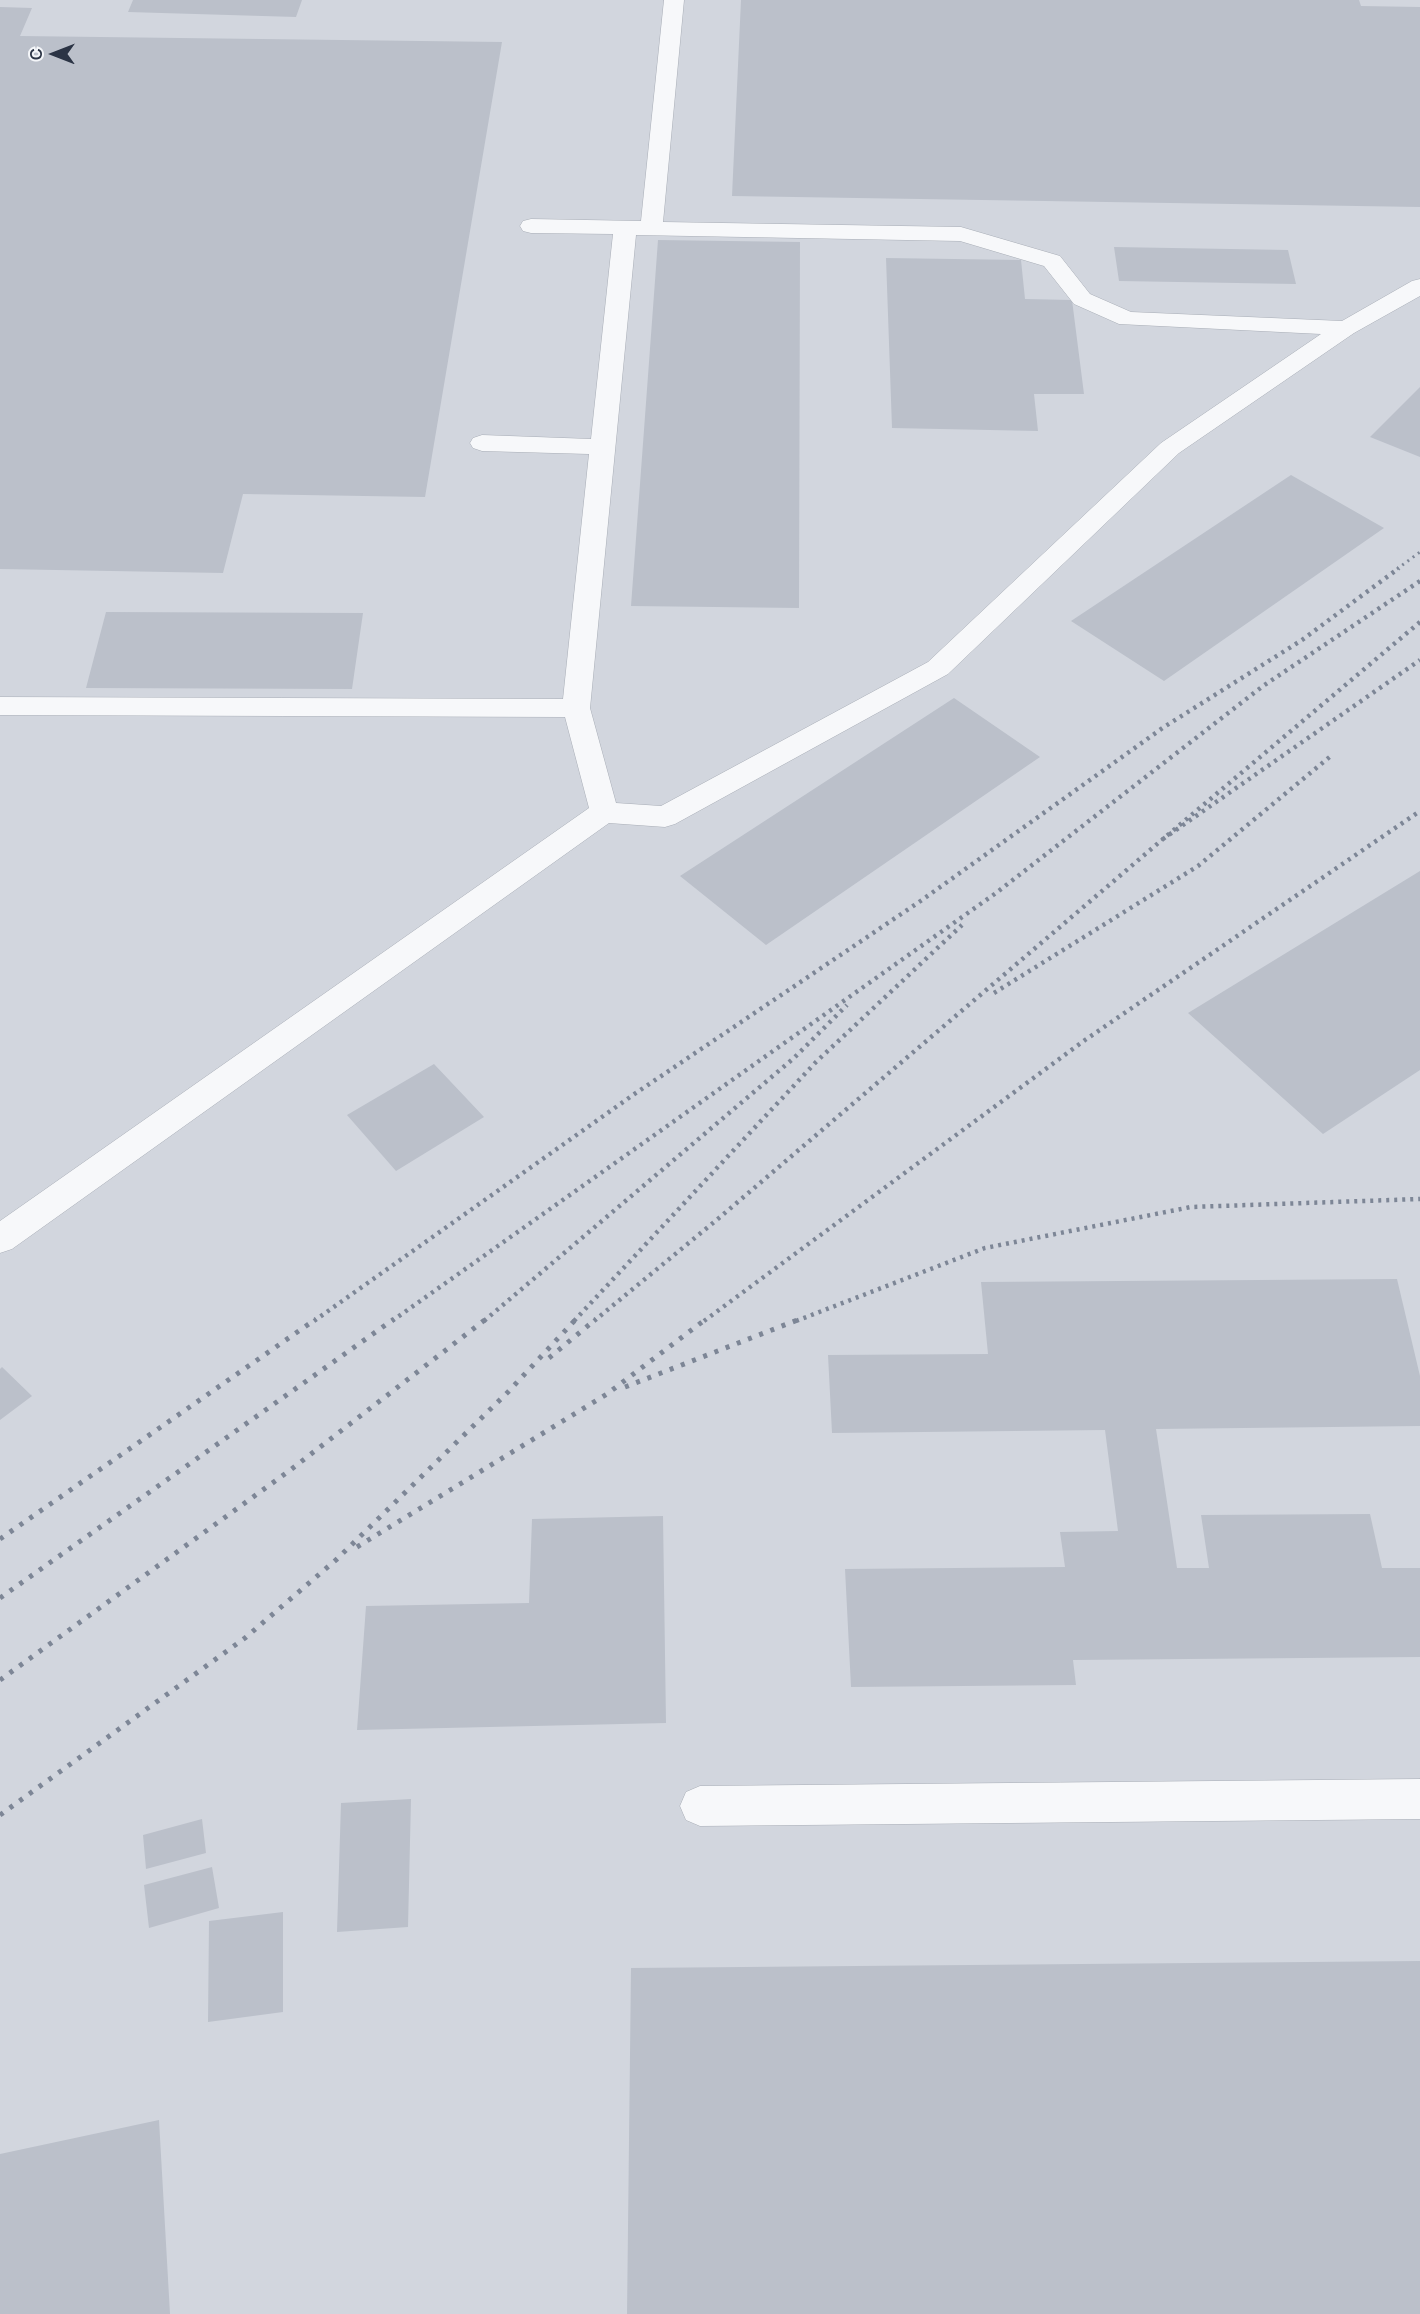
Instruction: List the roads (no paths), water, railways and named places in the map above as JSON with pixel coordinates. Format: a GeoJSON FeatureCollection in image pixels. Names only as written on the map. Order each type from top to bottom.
{"type":"FeatureCollection","features":[{"type":"Feature","properties":{"kind":"lane"},"geometry":{"type":"LineString","coordinates":[[651,229],[674,0]]}},
{"type":"Feature","properties":{"kind":"lane"},"geometry":{"type":"LineString","coordinates":[[531,226],[961,234],[1052,261],[1082,299],[1127,319],[1346,328]]}},
{"type":"Feature","properties":{"kind":"lane"},"geometry":{"type":"LineString","coordinates":[[604,812],[576,708],[625,228]]}},
{"type":"Feature","properties":{"kind":"lane"},"geometry":{"type":"LineString","coordinates":[[0,1239],[604,812],[665,817],[938,668],[1170,448],[1346,328],[1420,286]]}},
{"type":"Feature","properties":{"kind":"lane"},"geometry":{"type":"LineString","coordinates":[[482,443],[602,447]]}},
{"type":"Feature","properties":{"kind":"lane"},"geometry":{"type":"LineString","coordinates":[[0,706],[576,708]]}},
{"type":"Feature","properties":{"kind":"lane"},"geometry":{"type":"LineString","coordinates":[[700,1806],[1420,1799]]}},
{"type":"Feature","properties":{"kind":"railway"},"geometry":{"type":"LineString","coordinates":[[1397,569],[1420,552]]}},
{"type":"Feature","properties":{"kind":"railway"},"geometry":{"type":"LineString","coordinates":[[314,1321],[633,1095],[922,900],[1164,727],[1302,640],[1399,568]]}},
{"type":"Feature","properties":{"kind":"railway"},"geometry":{"type":"LineString","coordinates":[[392,1321],[996,893],[1263,686],[1420,581]]}},
{"type":"Feature","properties":{"kind":"railway"},"geometry":{"type":"LineString","coordinates":[[1163,839],[1420,622]]}},
{"type":"Feature","properties":{"kind":"railway"},"geometry":{"type":"LineString","coordinates":[[1163,839],[1420,660]]}},
{"type":"Feature","properties":{"kind":"railway"},"geometry":{"type":"LineString","coordinates":[[994,993],[1198,866],[1332,755]]}},
{"type":"Feature","properties":{"kind":"railway"},"geometry":{"type":"LineString","coordinates":[[704,1321],[1085,1040],[1420,811]]}},
{"type":"Feature","properties":{"kind":"railway"},"geometry":{"type":"LineString","coordinates":[[594,1321],[719,1218],[1163,839]]}},
{"type":"Feature","properties":{"kind":"railway"},"geometry":{"type":"LineString","coordinates":[[574,1321],[816,1062],[962,925]]}},
{"type":"Feature","properties":{"kind":"railway"},"geometry":{"type":"LineString","coordinates":[[484,1321],[794,1058],[847,1005]]}},
{"type":"Feature","properties":{"kind":"railway"},"geometry":{"type":"LineString","coordinates":[[796,1321],[985,1248],[1191,1207],[1420,1199]]}},
{"type":"Feature","properties":{"kind":"railway"},"geometry":{"type":"LineString","coordinates":[[0,1539],[316,1319]]}},
{"type":"Feature","properties":{"kind":"railway"},"geometry":{"type":"LineString","coordinates":[[0,1598],[394,1319]]}},
{"type":"Feature","properties":{"kind":"railway"},"geometry":{"type":"LineString","coordinates":[[0,1680],[289,1471],[486,1319]]}},
{"type":"Feature","properties":{"kind":"railway"},"geometry":{"type":"LineString","coordinates":[[0,1815],[245,1638],[337,1559],[508,1392],[576,1319]]}},
{"type":"Feature","properties":{"kind":"railway"},"geometry":{"type":"LineString","coordinates":[[549,1358],[596,1319]]}},
{"type":"Feature","properties":{"kind":"railway"},"geometry":{"type":"LineString","coordinates":[[357,1547],[607,1394],[706,1319]]}},
{"type":"Feature","properties":{"kind":"railway"},"geometry":{"type":"LineString","coordinates":[[625,1387],[800,1319]]}}]}
